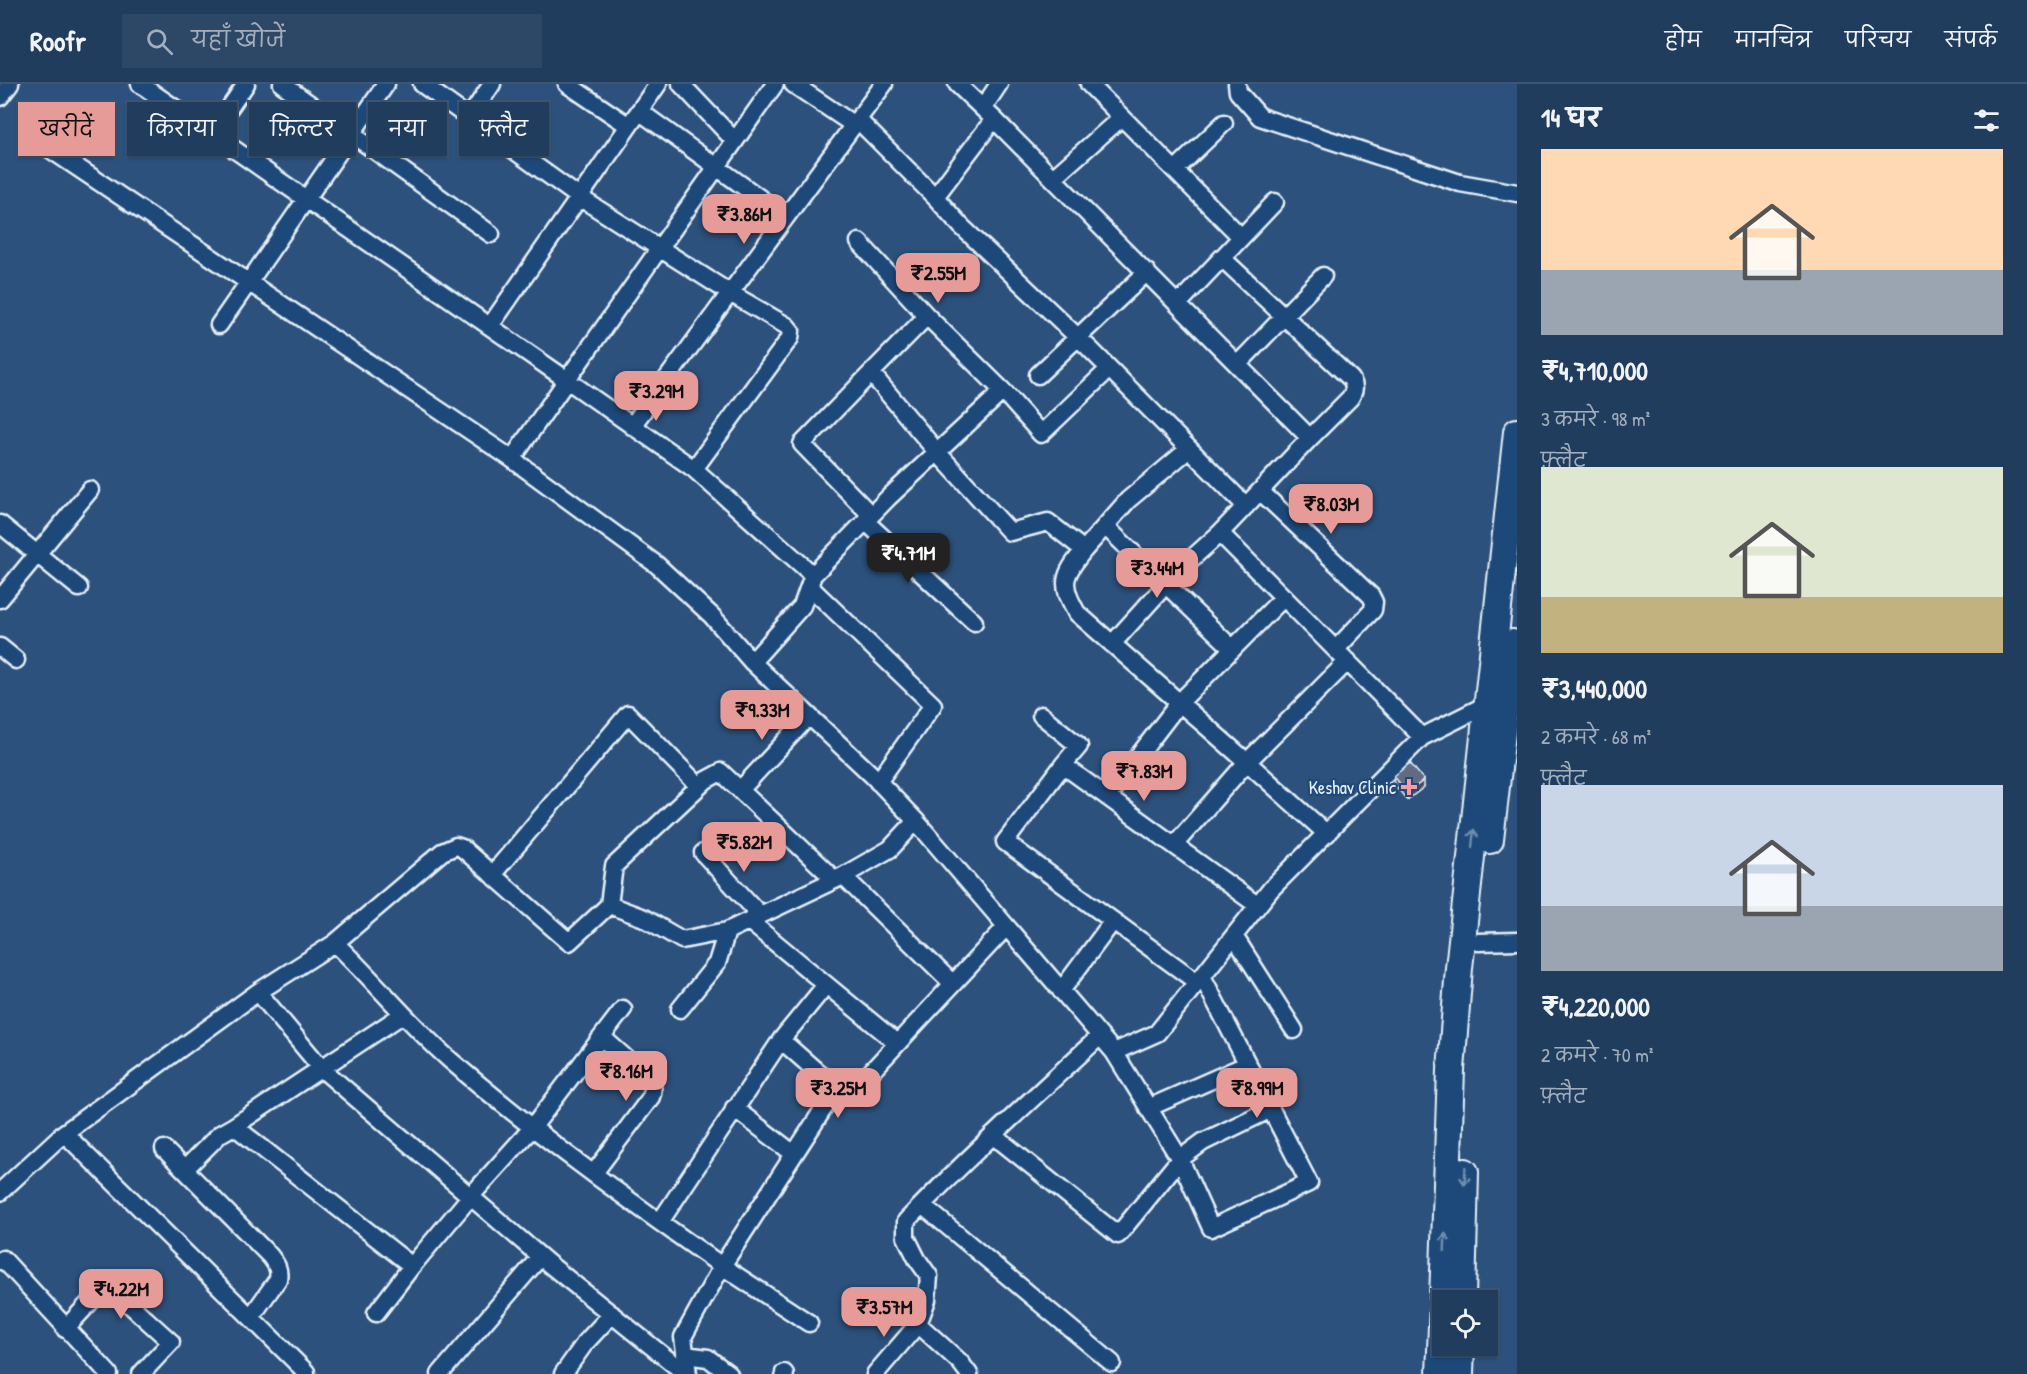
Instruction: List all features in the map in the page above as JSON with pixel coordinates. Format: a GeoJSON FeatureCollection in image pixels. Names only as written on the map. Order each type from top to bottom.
{"type":"FeatureCollection","features":[{"type":"Feature","properties":{"kind":"main road"},"geometry":{"type":"LineString","coordinates":[[1462,1290],[1469,1052],[1497,699],[1495,645],[1517,432]]}},
{"type":"Feature","properties":{"kind":"main road"},"geometry":{"type":"LineString","coordinates":[[1443,1290],[1452,1070],[1459,968],[1497,699],[1517,595]]}},
{"type":"Feature","properties":{"kind":"main road"},"geometry":{"type":"LineString","coordinates":[[1440,1374],[1441,1356]]}},
{"type":"Feature","properties":{"kind":"main road"},"geometry":{"type":"LineString","coordinates":[[1460,1374],[1461,1356]]}},
{"type":"Feature","properties":{"kind":"street"},"geometry":{"type":"LineString","coordinates":[[0,97],[10,84]]}},
{"type":"Feature","properties":{"kind":"street"},"geometry":{"type":"LineString","coordinates":[[140,84],[166,102]]}},
{"type":"Feature","properties":{"kind":"street"},"geometry":{"type":"LineString","coordinates":[[234,102],[246,84]]}},
{"type":"Feature","properties":{"kind":"street"},"geometry":{"type":"LineString","coordinates":[[356,127],[386,84]]}},
{"type":"Feature","properties":{"kind":"street"},"geometry":{"type":"LineString","coordinates":[[422,84],[459,111]]}},
{"type":"Feature","properties":{"kind":"street"},"geometry":{"type":"LineString","coordinates":[[480,102],[492,84]]}},
{"type":"Feature","properties":{"kind":"street"},"geometry":{"type":"LineString","coordinates":[[567,84],[629,126]]}},
{"type":"Feature","properties":{"kind":"street"},"geometry":{"type":"LineString","coordinates":[[489,326],[658,84]]}},
{"type":"Feature","properties":{"kind":"street"},"geometry":{"type":"LineString","coordinates":[[681,84],[735,141]]}},
{"type":"Feature","properties":{"kind":"street"},"geometry":{"type":"LineString","coordinates":[[512,459],[775,84]]}},
{"type":"Feature","properties":{"kind":"street"},"geometry":{"type":"LineString","coordinates":[[793,84],[856,122],[935,197],[961,226],[1078,338],[1246,506]]}},
{"type":"Feature","properties":{"kind":"street"},"geometry":{"type":"LineString","coordinates":[[632,426],[884,84]]}},
{"type":"Feature","properties":{"kind":"street"},"geometry":{"type":"LineString","coordinates":[[957,84],[1179,303],[1310,438]]}},
{"type":"Feature","properties":{"kind":"street"},"geometry":{"type":"LineString","coordinates":[[935,197],[989,114],[999,84]]}},
{"type":"Feature","properties":{"kind":"street"},"geometry":{"type":"LineString","coordinates":[[1089,84],[1107,90],[1122,117],[1242,237]]}},
{"type":"Feature","properties":{"kind":"street"},"geometry":{"type":"LineString","coordinates":[[1237,84],[1238,92],[1260,117],[1460,183],[1517,193]]}},
{"type":"Feature","properties":{"kind":"street"},"geometry":{"type":"LineString","coordinates":[[287,85],[309,102]]}},
{"type":"Feature","properties":{"kind":"street"},"geometry":{"type":"LineString","coordinates":[[639,111],[786,217]]}},
{"type":"Feature","properties":{"kind":"street"},"geometry":{"type":"LineString","coordinates":[[1053,178],[1122,117]]}},
{"type":"Feature","properties":{"kind":"street"},"geometry":{"type":"LineString","coordinates":[[1175,170],[1224,123]]}},
{"type":"Feature","properties":{"kind":"street"},"geometry":{"type":"LineString","coordinates":[[356,138],[491,234]]}},
{"type":"Feature","properties":{"kind":"street"},"geometry":{"type":"LineString","coordinates":[[237,151],[694,469],[811,580],[933,705],[878,782]]}},
{"type":"Feature","properties":{"kind":"street"},"geometry":{"type":"LineString","coordinates":[[60,156],[512,459],[657,565],[712,616],[752,662],[916,821],[1114,1052],[1180,1159],[1211,1228],[1310,1183],[1248,1064],[1199,979],[1113,921],[1005,842],[1079,746],[1041,715]]}},
{"type":"Feature","properties":{"kind":"street"},"geometry":{"type":"LineString","coordinates":[[219,325],[336,156]]}},
{"type":"Feature","properties":{"kind":"street"},"geometry":{"type":"LineString","coordinates":[[522,156],[579,197],[730,293],[787,326],[791,335],[694,469]]}},
{"type":"Feature","properties":{"kind":"street"},"geometry":{"type":"LineString","coordinates":[[1179,303],[1275,202]]}},
{"type":"Feature","properties":{"kind":"street"},"geometry":{"type":"LineString","coordinates":[[859,242],[927,316],[1003,391],[1041,434],[1109,369]]}},
{"type":"Feature","properties":{"kind":"street"},"geometry":{"type":"LineString","coordinates":[[1112,644],[1179,570],[1220,533],[1350,398],[1354,391],[1351,379],[1222,258]]}},
{"type":"Feature","properties":{"kind":"street"},"geometry":{"type":"LineString","coordinates":[[1038,375],[1147,272]]}},
{"type":"Feature","properties":{"kind":"street"},"geometry":{"type":"LineString","coordinates":[[1238,364],[1323,276]]}},
{"type":"Feature","properties":{"kind":"street"},"geometry":{"type":"LineString","coordinates":[[927,316],[802,444],[868,518],[974,622]]}},
{"type":"Feature","properties":{"kind":"street"},"geometry":{"type":"LineString","coordinates":[[871,373],[937,452],[1010,532],[1048,522],[1084,550]]}},
{"type":"Feature","properties":{"kind":"street"},"geometry":{"type":"LineString","coordinates":[[752,662],[802,606],[811,580],[868,518],[1003,391]]}},
{"type":"Feature","properties":{"kind":"street"},"geometry":{"type":"LineString","coordinates":[[1189,449],[1128,500],[1084,550],[1069,569],[1065,593],[1077,613],[1327,834]]}},
{"type":"Feature","properties":{"kind":"street"},"geometry":{"type":"LineString","coordinates":[[0,599],[90,490]]}},
{"type":"Feature","properties":{"kind":"street"},"geometry":{"type":"LineString","coordinates":[[1174,845],[1342,655],[1373,610],[1374,602],[1260,491]]}},
{"type":"Feature","properties":{"kind":"street"},"geometry":{"type":"LineString","coordinates":[[0,524],[79,588]]}},
{"type":"Feature","properties":{"kind":"street"},"geometry":{"type":"LineString","coordinates":[[1105,526],[1233,648]]}},
{"type":"Feature","properties":{"kind":"street"},"geometry":{"type":"LineString","coordinates":[[1220,533],[1422,736]]}},
{"type":"Feature","properties":{"kind":"street"},"geometry":{"type":"LineString","coordinates":[[1107,797],[1179,703],[1284,597]]}},
{"type":"Feature","properties":{"kind":"street"},"geometry":{"type":"LineString","coordinates":[[0,647],[16,660]]}},
{"type":"Feature","properties":{"kind":"street"},"geometry":{"type":"LineString","coordinates":[[1114,1052],[1157,1033],[1257,905],[1422,736],[1497,699]]}},
{"type":"Feature","properties":{"kind":"street"},"geometry":{"type":"LineString","coordinates":[[492,875],[628,714],[699,786]]}},
{"type":"Feature","properties":{"kind":"street"},"geometry":{"type":"LineString","coordinates":[[740,790],[809,716]]}},
{"type":"Feature","properties":{"kind":"street"},"geometry":{"type":"LineString","coordinates":[[1064,765],[1257,905]]}},
{"type":"Feature","properties":{"kind":"street"},"geometry":{"type":"LineString","coordinates":[[0,1192],[64,1133],[258,992],[335,943],[442,852],[456,846],[462,848],[569,942],[609,905],[614,867],[699,786],[721,772],[952,983]]}},
{"type":"Feature","properties":{"kind":"street"},"geometry":{"type":"LineString","coordinates":[[609,905],[644,918],[682,940],[727,931],[839,878],[891,849],[916,821]]}},
{"type":"Feature","properties":{"kind":"street"},"geometry":{"type":"LineString","coordinates":[[703,853],[754,918],[826,984],[897,1043]]}},
{"type":"Feature","properties":{"kind":"street"},"geometry":{"type":"LineString","coordinates":[[1061,991],[1113,921]]}},
{"type":"Feature","properties":{"kind":"street"},"geometry":{"type":"LineString","coordinates":[[687,1374],[683,1337],[722,1266],[833,1094],[868,1075],[1006,927]]}},
{"type":"Feature","properties":{"kind":"street"},"geometry":{"type":"LineString","coordinates":[[680,1009],[717,963],[727,931]]}},
{"type":"Feature","properties":{"kind":"street"},"geometry":{"type":"LineString","coordinates":[[1234,936],[1294,1030]]}},
{"type":"Feature","properties":{"kind":"street"},"geometry":{"type":"LineString","coordinates":[[1479,942],[1517,941]]}},
{"type":"Feature","properties":{"kind":"street"},"geometry":{"type":"LineString","coordinates":[[335,943],[402,1015],[450,1060],[533,1127],[660,1222],[809,1323]]}},
{"type":"Feature","properties":{"kind":"street"},"geometry":{"type":"LineString","coordinates":[[660,1222],[781,1040],[826,984]]}},
{"type":"Feature","properties":{"kind":"street"},"geometry":{"type":"LineString","coordinates":[[258,992],[322,1069],[540,1257],[687,1374]]}},
{"type":"Feature","properties":{"kind":"street"},"geometry":{"type":"LineString","coordinates":[[376,1312],[470,1197],[533,1127],[623,1009]]}},
{"type":"Feature","properties":{"kind":"street"},"geometry":{"type":"LineString","coordinates":[[184,1169],[220,1134],[402,1015]]}},
{"type":"Feature","properties":{"kind":"street"},"geometry":{"type":"LineString","coordinates":[[875,1374],[918,1324],[927,1300],[929,1276],[906,1237],[906,1221],[993,1135],[1100,1036]]}},
{"type":"Feature","properties":{"kind":"street"},"geometry":{"type":"LineString","coordinates":[[594,1173],[651,1097],[653,1090],[651,1081],[602,1037]]}},
{"type":"Feature","properties":{"kind":"street"},"geometry":{"type":"LineString","coordinates":[[781,1040],[840,1091]]}},
{"type":"Feature","properties":{"kind":"street"},"geometry":{"type":"LineString","coordinates":[[1148,1108],[1248,1064]]}},
{"type":"Feature","properties":{"kind":"street"},"geometry":{"type":"LineString","coordinates":[[734,1108],[795,1154]]}},
{"type":"Feature","properties":{"kind":"street"},"geometry":{"type":"LineString","coordinates":[[993,1135],[1118,1235],[1180,1159],[1203,1142],[1271,1109]]}},
{"type":"Feature","properties":{"kind":"street"},"geometry":{"type":"LineString","coordinates":[[234,1126],[412,1266]]}},
{"type":"Feature","properties":{"kind":"street"},"geometry":{"type":"LineString","coordinates":[[64,1133],[306,1373]]}},
{"type":"Feature","properties":{"kind":"street"},"geometry":{"type":"LineString","coordinates":[[164,1149],[277,1265],[278,1279],[251,1317]]}},
{"type":"Feature","properties":{"kind":"street"},"geometry":{"type":"LineString","coordinates":[[922,1205],[1113,1363]]}},
{"type":"Feature","properties":{"kind":"street"},"geometry":{"type":"LineString","coordinates":[[440,1374],[540,1257]]}},
{"type":"Feature","properties":{"kind":"street"},"geometry":{"type":"LineString","coordinates":[[0,1261],[3,1259],[109,1374]]}},
{"type":"Feature","properties":{"kind":"street"},"geometry":{"type":"LineString","coordinates":[[66,1329],[107,1284],[171,1342],[141,1374]]}},
{"type":"Feature","properties":{"kind":"street"},"geometry":{"type":"LineString","coordinates":[[563,1374],[585,1343],[612,1314]]}},
{"type":"Feature","properties":{"kind":"street"},"geometry":{"type":"LineString","coordinates":[[918,1324],[960,1362],[969,1374]]}},
{"type":"Feature","properties":{"kind":"street"},"geometry":{"type":"LineString","coordinates":[[685,1355],[708,1358],[729,1374]]}},
{"type":"Feature","properties":{"kind":"building"},"geometry":{"type":"Polygon","coordinates":[[[1410,763],[1424,780],[1407,793],[1394,776],[1410,763]]]}},
{"type":"Feature","properties":{"kind":"place","name":"Keshav Clinic"},"geometry":{"type":"Point","coordinates":[1409,787]}}]}
